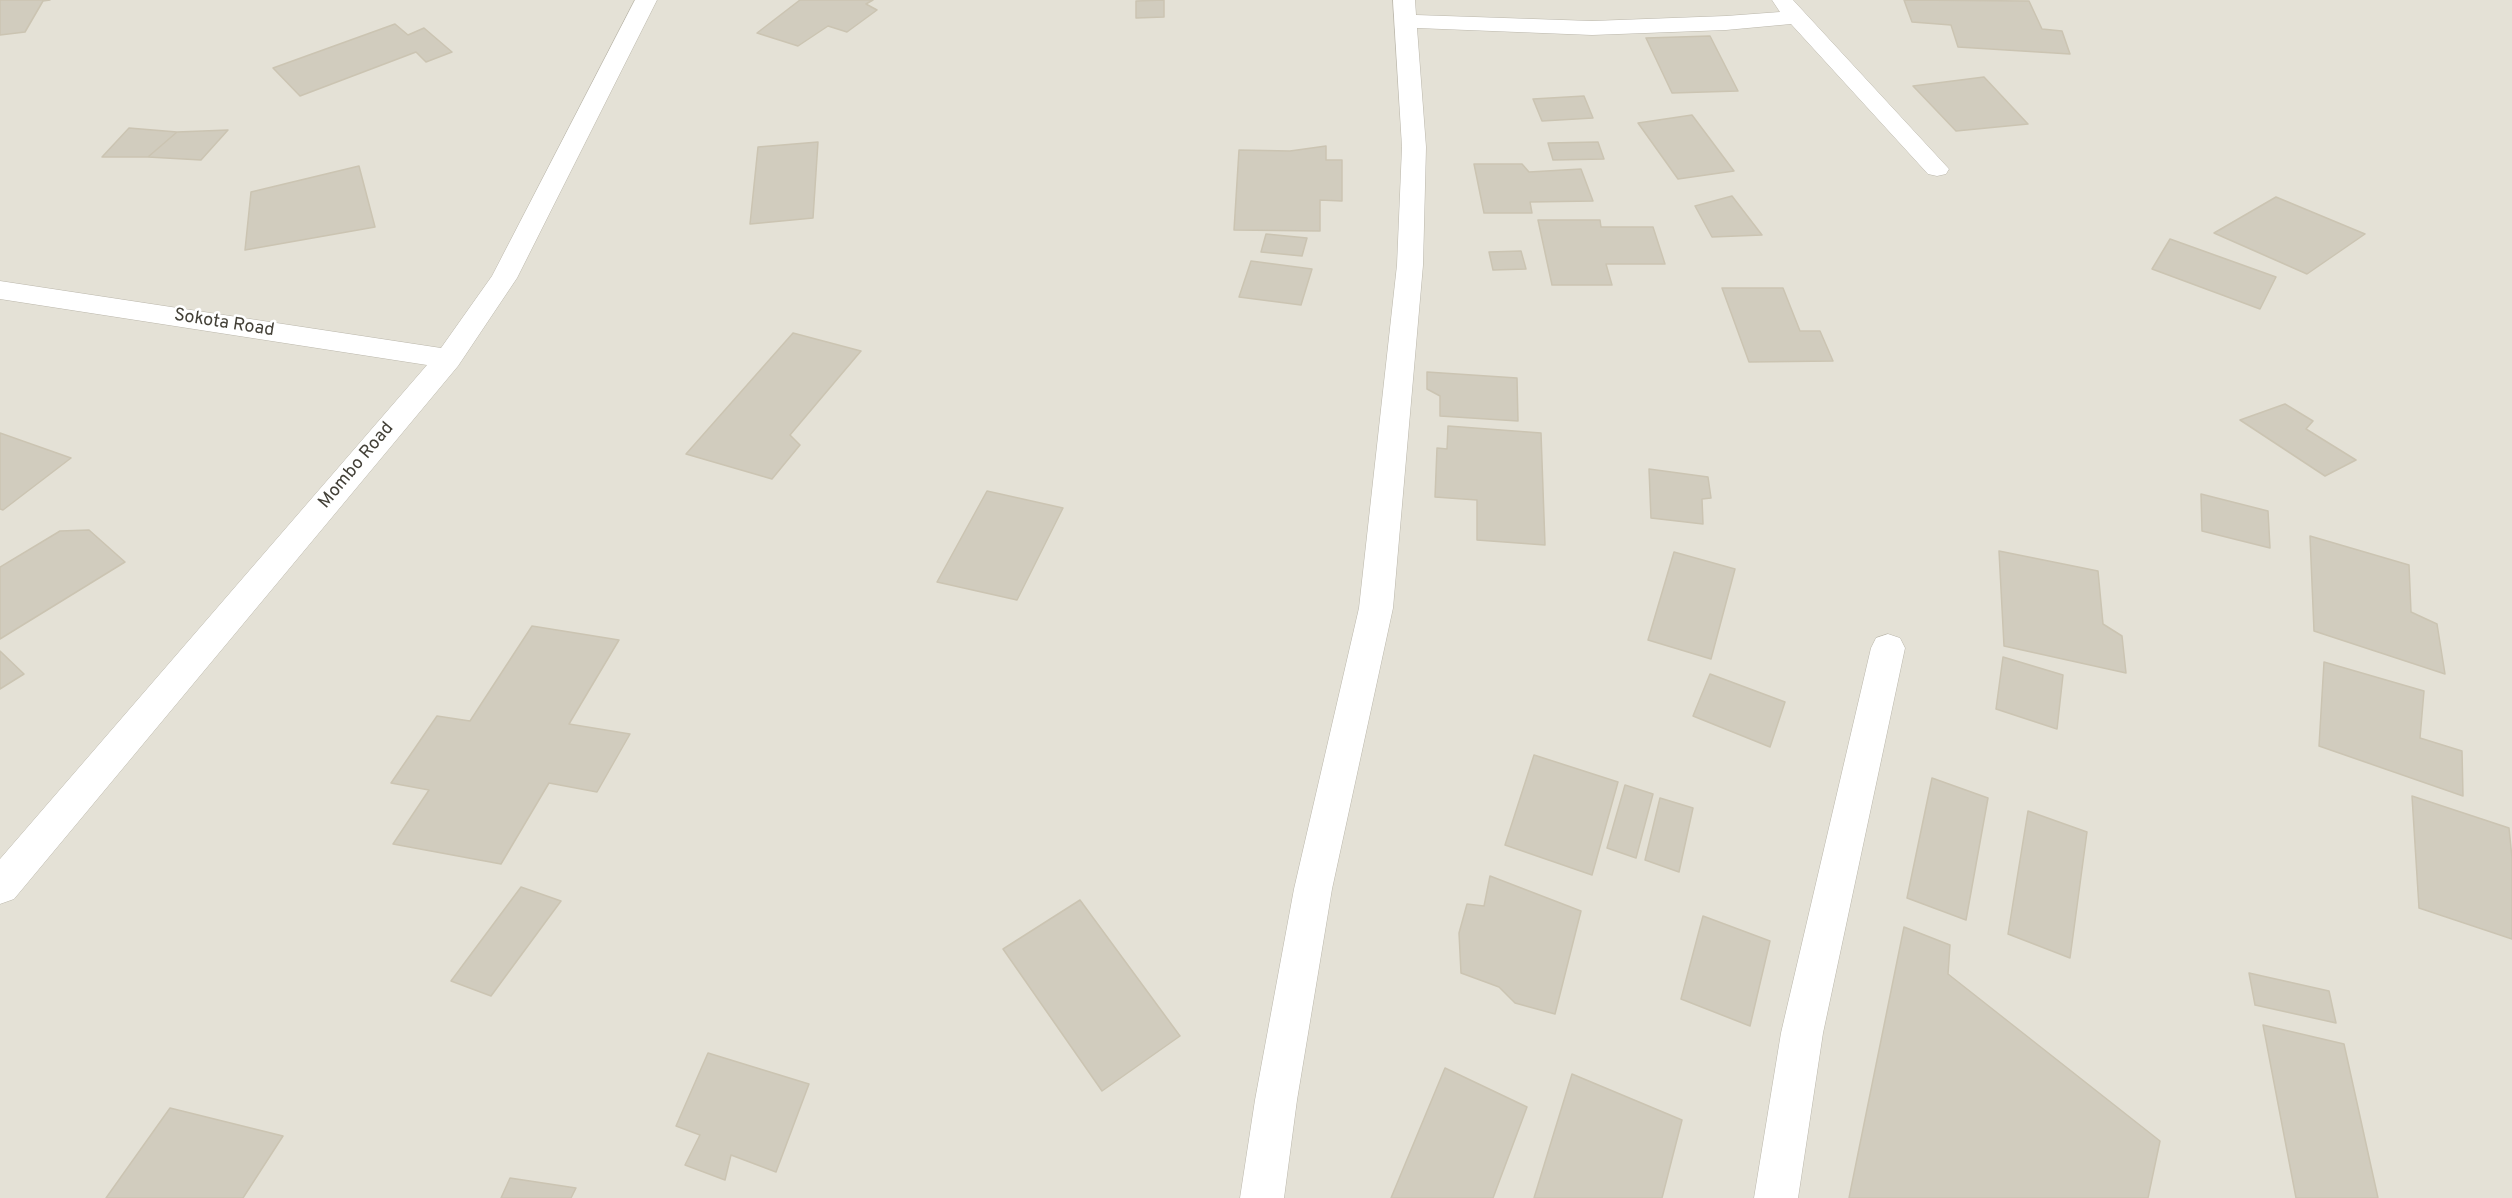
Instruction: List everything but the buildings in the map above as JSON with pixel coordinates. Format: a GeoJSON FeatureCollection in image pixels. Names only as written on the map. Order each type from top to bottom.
{"type":"FeatureCollection","features":[{"type":"Feature","properties":{"kind":"street","name":"Mombo Road"},"geometry":{"type":"LineString","coordinates":[[0,886],[448,359],[504,278],[646,0]]}},
{"type":"Feature","properties":{"kind":"street"},"geometry":{"type":"LineString","coordinates":[[1262,1198],[1276,1100],[1313,889],[1376,608],[1410,265],[1414,147],[1405,10],[1592,28],[1726,23],[1788,8],[1937,169]]}},
{"type":"Feature","properties":{"kind":"street","name":"Sokota Road"},"geometry":{"type":"LineString","coordinates":[[0,290],[448,359]]}},
{"type":"Feature","properties":{"kind":"street"},"geometry":{"type":"LineString","coordinates":[[1776,1198],[1802,1033],[1887,648]]}},
{"type":"Feature","properties":{"kind":"shaded area"},"geometry":{"type":"Polygon","coordinates":[[[0,0],[2512,0],[2512,1198],[0,1198],[0,0]]]}}]}
